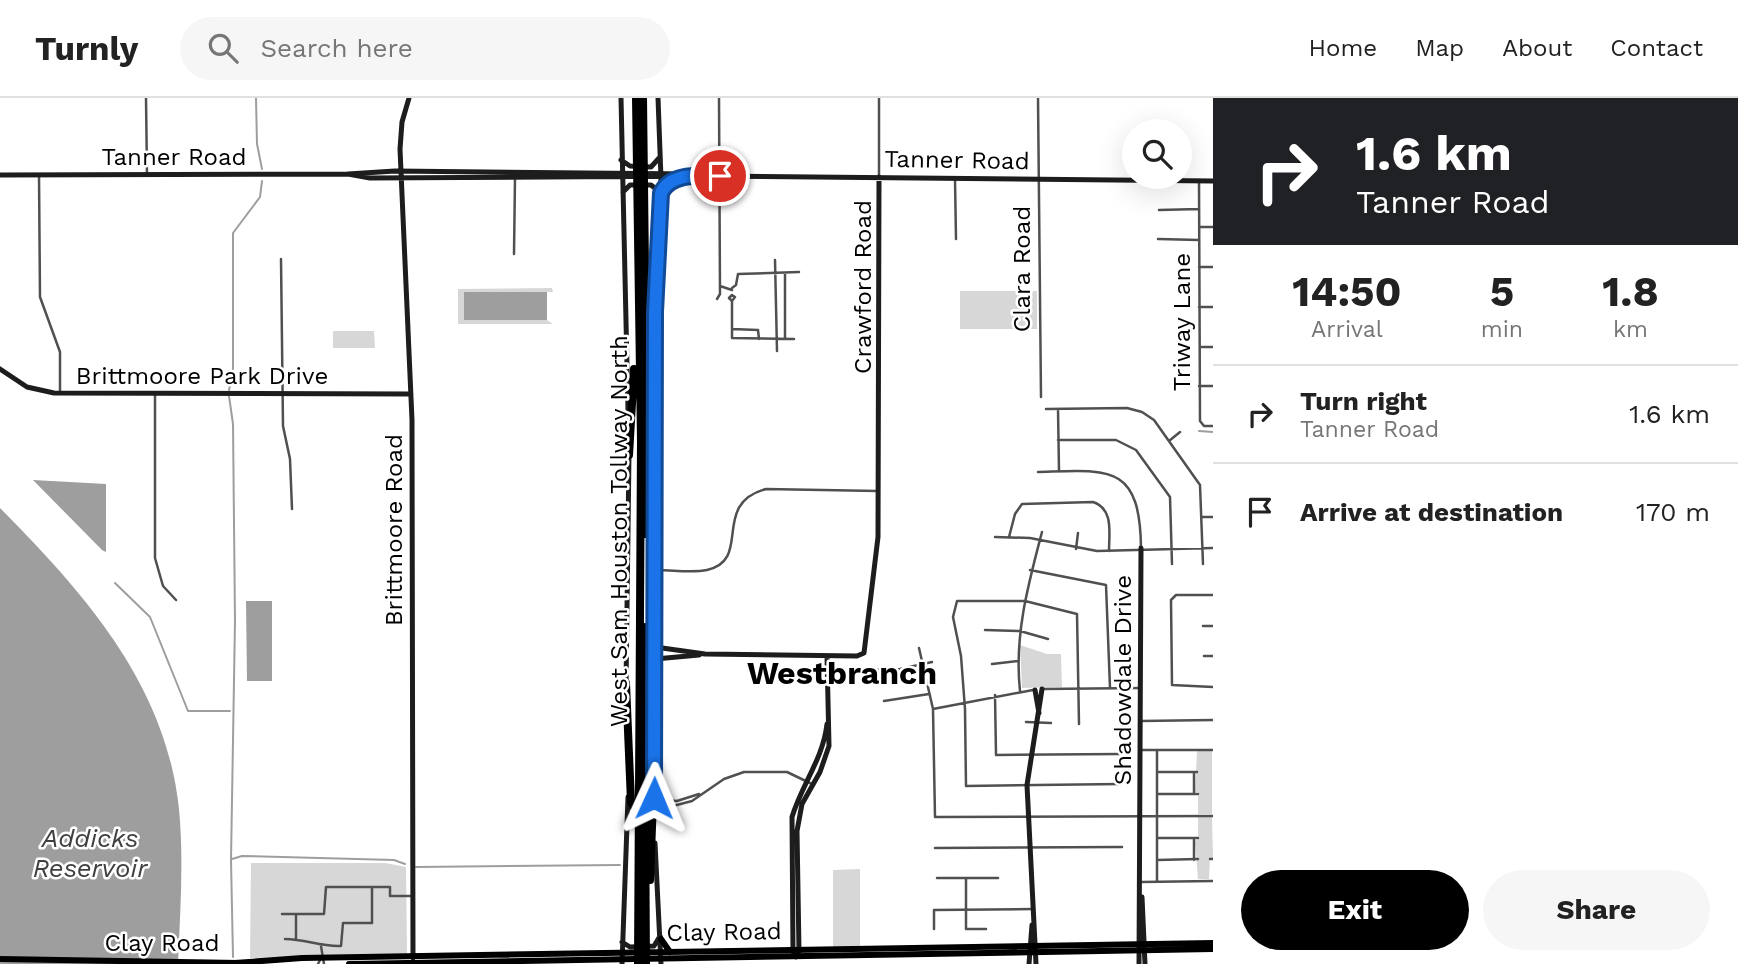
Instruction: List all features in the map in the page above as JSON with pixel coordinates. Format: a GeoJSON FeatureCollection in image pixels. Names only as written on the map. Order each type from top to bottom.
{"type":"FeatureCollection","features":[{"type":"Feature","properties":{"kind":"highway","name":"West Sam Houston Tollway North"},"geometry":{"type":"LineString","coordinates":[[636,98],[645,264],[646,902],[638,964]]}},
{"type":"Feature","properties":{"kind":"highway","name":"West Sam Houston Tollway North"},"geometry":{"type":"LineString","coordinates":[[640,158],[643,98]]}},
{"type":"Feature","properties":{"kind":"highway","name":"West Sam Houston Tollway North"},"geometry":{"type":"LineString","coordinates":[[641,194],[638,339],[641,442],[638,816],[642,941],[646,964]]}},
{"type":"Feature","properties":{"kind":"highway"},"geometry":{"type":"LineString","coordinates":[[645,264],[649,269],[656,458]]}},
{"type":"Feature","properties":{"kind":"highway"},"geometry":{"type":"LineString","coordinates":[[629,456],[638,339]]}},
{"type":"Feature","properties":{"kind":"highway"},"geometry":{"type":"LineString","coordinates":[[626,683],[631,802],[638,816]]}},
{"type":"Feature","properties":{"kind":"highway"},"geometry":{"type":"LineString","coordinates":[[646,902],[650,885],[655,748]]}},
{"type":"Feature","properties":{"kind":"main road","name":"Brittmoore Road"},"geometry":{"type":"LineString","coordinates":[[409,98],[400,132],[411,394],[412,962]]}},
{"type":"Feature","properties":{"kind":"main road"},"geometry":{"type":"LineString","coordinates":[[621,98],[629,456],[626,683],[628,827],[621,955]]}},
{"type":"Feature","properties":{"kind":"main road"},"geometry":{"type":"LineString","coordinates":[[657,98],[661,193],[656,282],[654,811],[662,960]]}},
{"type":"Feature","properties":{"kind":"main road"},"geometry":{"type":"LineString","coordinates":[[621,160],[630,166],[651,167],[661,155]]}},
{"type":"Feature","properties":{"kind":"main road"},"geometry":{"type":"LineString","coordinates":[[661,155],[663,166],[685,176]]}},
{"type":"Feature","properties":{"kind":"main road"},"geometry":{"type":"LineString","coordinates":[[594,172],[616,168],[621,160]]}},
{"type":"Feature","properties":{"kind":"main road","name":"Tanner Road"},"geometry":{"type":"LineString","coordinates":[[0,175],[515,175],[594,172],[621,175]]}},
{"type":"Feature","properties":{"kind":"main road","name":"Tanner Road"},"geometry":{"type":"LineString","coordinates":[[515,175],[583,178],[661,175],[1213,181]]}},
{"type":"Feature","properties":{"kind":"main road"},"geometry":{"type":"LineString","coordinates":[[661,193],[668,182],[685,176]]}},
{"type":"Feature","properties":{"kind":"main road","name":"Crawford Road"},"geometry":{"type":"LineString","coordinates":[[827,656],[858,656],[864,653],[877,562],[881,391],[879,177]]}},
{"type":"Feature","properties":{"kind":"main road"},"geometry":{"type":"LineString","coordinates":[[583,178],[614,182],[622,195]]}},
{"type":"Feature","properties":{"kind":"main road"},"geometry":{"type":"LineString","coordinates":[[622,195],[630,185],[652,185],[661,193]]}},
{"type":"Feature","properties":{"kind":"main road","name":"Brittmoore Park Drive"},"geometry":{"type":"LineString","coordinates":[[0,369],[27,387],[60,394],[411,394]]}},
{"type":"Feature","properties":{"kind":"main road","name":"Shadowdale Drive"},"geometry":{"type":"LineString","coordinates":[[1141,548],[1142,964]]}},
{"type":"Feature","properties":{"kind":"main road"},"geometry":{"type":"LineString","coordinates":[[654,647],[705,654]]}},
{"type":"Feature","properties":{"kind":"main road"},"geometry":{"type":"LineString","coordinates":[[654,659],[705,654],[827,656],[828,718],[820,757],[792,817],[795,953]]}},
{"type":"Feature","properties":{"kind":"main road"},"geometry":{"type":"LineString","coordinates":[[1030,964],[1033,950],[1032,847],[1027,785],[1039,713],[1039,689]]}},
{"type":"Feature","properties":{"kind":"main road"},"geometry":{"type":"LineString","coordinates":[[621,955],[630,947],[654,946],[661,936]]}},
{"type":"Feature","properties":{"kind":"main road"},"geometry":{"type":"LineString","coordinates":[[661,936],[670,952]]}},
{"type":"Feature","properties":{"kind":"main road","name":"Clay Road"},"geometry":{"type":"LineString","coordinates":[[662,960],[670,952],[747,955],[1207,947],[1213,943]]}},
{"type":"Feature","properties":{"kind":"main road"},"geometry":{"type":"LineString","coordinates":[[1033,950],[1036,964]]}},
{"type":"Feature","properties":{"kind":"main road","name":"Clay Road"},"geometry":{"type":"LineString","coordinates":[[235,963],[517,961],[601,953],[662,960],[705,955]]}},
{"type":"Feature","properties":{"kind":"main road","name":"Clay Road"},"geometry":{"type":"LineString","coordinates":[[566,958],[596,961],[621,955]]}},
{"type":"Feature","properties":{"kind":"main road","name":"Clay Road"},"geometry":{"type":"LineString","coordinates":[[0,959],[281,964]]}},
{"type":"Feature","properties":{"kind":"main road","name":"Clay Road"},"geometry":{"type":"LineString","coordinates":[[64,964],[89,961]]}},
{"type":"Feature","properties":{"kind":"main road","name":"Clay Road"},"geometry":{"type":"LineString","coordinates":[[349,964],[362,961]]}},
{"type":"Feature","properties":{"kind":"street"},"geometry":{"type":"LineString","coordinates":[[146,98],[147,175]]}},
{"type":"Feature","properties":{"kind":"street"},"geometry":{"type":"LineString","coordinates":[[717,299],[720,286],[719,98]]}},
{"type":"Feature","properties":{"kind":"street","name":"Crawford Road"},"geometry":{"type":"LineString","coordinates":[[879,98],[879,177]]}},
{"type":"Feature","properties":{"kind":"street","name":"Clara Road"},"geometry":{"type":"LineString","coordinates":[[1038,98],[1041,397]]}},
{"type":"Feature","properties":{"kind":"street"},"geometry":{"type":"LineString","coordinates":[[39,175],[40,297],[60,352],[60,394]]}},
{"type":"Feature","properties":{"kind":"street"},"geometry":{"type":"LineString","coordinates":[[514,254],[515,175]]}},
{"type":"Feature","properties":{"kind":"street"},"geometry":{"type":"LineString","coordinates":[[955,178],[956,239]]}},
{"type":"Feature","properties":{"kind":"street","name":"Triway Lane"},"geometry":{"type":"LineString","coordinates":[[1199,180],[1200,421],[1211,426]]}},
{"type":"Feature","properties":{"kind":"street"},"geometry":{"type":"LineString","coordinates":[[1159,210],[1199,209]]}},
{"type":"Feature","properties":{"kind":"street"},"geometry":{"type":"LineString","coordinates":[[1199,227],[1213,227]]}},
{"type":"Feature","properties":{"kind":"street"},"geometry":{"type":"LineString","coordinates":[[1158,239],[1199,240]]}},
{"type":"Feature","properties":{"kind":"street"},"geometry":{"type":"LineString","coordinates":[[281,259],[283,433],[290,459],[292,509]]}},
{"type":"Feature","properties":{"kind":"street"},"geometry":{"type":"LineString","coordinates":[[775,260],[777,351]]}},
{"type":"Feature","properties":{"kind":"street"},"geometry":{"type":"LineString","coordinates":[[1199,267],[1213,267]]}},
{"type":"Feature","properties":{"kind":"street"},"geometry":{"type":"LineString","coordinates":[[794,338],[733,338],[732,301],[735,297],[732,295],[732,288],[736,285],[738,274],[799,272]]}},
{"type":"Feature","properties":{"kind":"street"},"geometry":{"type":"LineString","coordinates":[[785,273],[785,339]]}},
{"type":"Feature","properties":{"kind":"street"},"geometry":{"type":"LineString","coordinates":[[720,286],[732,288]]}},
{"type":"Feature","properties":{"kind":"street"},"geometry":{"type":"LineString","coordinates":[[1199,307],[1213,307]]}},
{"type":"Feature","properties":{"kind":"street"},"geometry":{"type":"LineString","coordinates":[[732,330],[758,330],[759,339]]}},
{"type":"Feature","properties":{"kind":"street"},"geometry":{"type":"LineString","coordinates":[[1199,347],[1213,346]]}},
{"type":"Feature","properties":{"kind":"street"},"geometry":{"type":"LineString","coordinates":[[1199,387],[1213,386]]}},
{"type":"Feature","properties":{"kind":"street"},"geometry":{"type":"LineString","coordinates":[[155,394],[155,558],[163,586],[176,600]]}},
{"type":"Feature","properties":{"kind":"street"},"geometry":{"type":"LineString","coordinates":[[1045,409],[1139,410],[1154,421],[1200,485],[1203,565]]}},
{"type":"Feature","properties":{"kind":"street"},"geometry":{"type":"LineString","coordinates":[[1038,472],[1059,471],[1058,409]]}},
{"type":"Feature","properties":{"kind":"street"},"geometry":{"type":"LineString","coordinates":[[1169,441],[1180,432]]}},
{"type":"Feature","properties":{"kind":"street"},"geometry":{"type":"LineString","coordinates":[[1058,440],[1116,440],[1136,450],[1170,497],[1172,564]]}},
{"type":"Feature","properties":{"kind":"street","name":"Shadowdale Drive"},"geometry":{"type":"LineString","coordinates":[[1059,471],[1097,471],[1114,476],[1126,486],[1138,505],[1141,548]]}},
{"type":"Feature","properties":{"kind":"street"},"geometry":{"type":"LineString","coordinates":[[655,570],[710,569],[721,563],[733,544],[735,512],[742,500],[752,492],[766,489],[878,491]]}},
{"type":"Feature","properties":{"kind":"street"},"geometry":{"type":"LineString","coordinates":[[1009,537],[1018,508],[1030,502],[1093,502],[1103,508],[1109,521],[1109,551]]}},
{"type":"Feature","properties":{"kind":"street"},"geometry":{"type":"LineString","coordinates":[[1203,517],[1213,517]]}},
{"type":"Feature","properties":{"kind":"street"},"geometry":{"type":"LineString","coordinates":[[1020,691],[1020,631],[1030,570],[1042,532]]}},
{"type":"Feature","properties":{"kind":"street"},"geometry":{"type":"LineString","coordinates":[[1076,549],[1078,533]]}},
{"type":"Feature","properties":{"kind":"street"},"geometry":{"type":"LineString","coordinates":[[995,537],[1040,540],[1076,549],[1109,551],[1213,548]]}},
{"type":"Feature","properties":{"kind":"street"},"geometry":{"type":"LineString","coordinates":[[1030,570],[1106,585],[1110,688]]}},
{"type":"Feature","properties":{"kind":"street"},"geometry":{"type":"LineString","coordinates":[[1213,595],[1174,596],[1172,687],[1213,687]]}},
{"type":"Feature","properties":{"kind":"street"},"geometry":{"type":"LineString","coordinates":[[1079,723],[1077,614],[1025,601],[957,601],[953,609],[964,702],[966,786],[1121,785]]}},
{"type":"Feature","properties":{"kind":"street"},"geometry":{"type":"LineString","coordinates":[[1203,626],[1213,626]]}},
{"type":"Feature","properties":{"kind":"street"},"geometry":{"type":"LineString","coordinates":[[985,630],[1020,631],[1048,639]]}},
{"type":"Feature","properties":{"kind":"street"},"geometry":{"type":"LineString","coordinates":[[919,648],[933,709],[935,817],[1213,816]]}},
{"type":"Feature","properties":{"kind":"street"},"geometry":{"type":"LineString","coordinates":[[1204,656],[1213,656]]}},
{"type":"Feature","properties":{"kind":"street"},"geometry":{"type":"LineString","coordinates":[[992,664],[1018,661]]}},
{"type":"Feature","properties":{"kind":"street"},"geometry":{"type":"LineString","coordinates":[[870,670],[900,669],[933,662]]}},
{"type":"Feature","properties":{"kind":"street"},"geometry":{"type":"LineString","coordinates":[[933,709],[995,695],[1039,689],[1141,688]]}},
{"type":"Feature","properties":{"kind":"street"},"geometry":{"type":"LineString","coordinates":[[884,701],[929,694]]}},
{"type":"Feature","properties":{"kind":"street"},"geometry":{"type":"LineString","coordinates":[[995,695],[996,755],[1121,754]]}},
{"type":"Feature","properties":{"kind":"street"},"geometry":{"type":"LineString","coordinates":[[1141,721],[1213,720]]}},
{"type":"Feature","properties":{"kind":"street"},"geometry":{"type":"LineString","coordinates":[[1026,723],[1051,723]]}},
{"type":"Feature","properties":{"kind":"street"},"geometry":{"type":"LineString","coordinates":[[1157,750],[1157,881]]}},
{"type":"Feature","properties":{"kind":"street"},"geometry":{"type":"LineString","coordinates":[[1141,751],[1213,750]]}},
{"type":"Feature","properties":{"kind":"street"},"geometry":{"type":"LineString","coordinates":[[654,811],[679,806],[724,779],[744,772],[787,772],[810,783]]}},
{"type":"Feature","properties":{"kind":"street"},"geometry":{"type":"LineString","coordinates":[[1157,772],[1195,772],[1196,794],[1157,794]]}},
{"type":"Feature","properties":{"kind":"street"},"geometry":{"type":"LineString","coordinates":[[654,798],[667,802],[702,793]]}},
{"type":"Feature","properties":{"kind":"street"},"geometry":{"type":"LineString","coordinates":[[1157,838],[1196,838],[1196,860],[1157,860]]}},
{"type":"Feature","properties":{"kind":"street"},"geometry":{"type":"LineString","coordinates":[[935,848],[1122,847]]}},
{"type":"Feature","properties":{"kind":"street"},"geometry":{"type":"LineString","coordinates":[[937,878],[998,878]]}},
{"type":"Feature","properties":{"kind":"street"},"geometry":{"type":"LineString","coordinates":[[966,878],[966,929],[986,929]]}},
{"type":"Feature","properties":{"kind":"street"},"geometry":{"type":"LineString","coordinates":[[1141,882],[1213,881]]}},
{"type":"Feature","properties":{"kind":"street"},"geometry":{"type":"LineString","coordinates":[[282,914],[324,914],[326,887],[390,887],[390,896],[413,896]]}},
{"type":"Feature","properties":{"kind":"street"},"geometry":{"type":"LineString","coordinates":[[285,939],[306,939],[314,946],[342,945],[343,923],[372,923],[372,887]]}},
{"type":"Feature","properties":{"kind":"street"},"geometry":{"type":"LineString","coordinates":[[934,929],[934,910],[1033,909]]}},
{"type":"Feature","properties":{"kind":"street"},"geometry":{"type":"LineString","coordinates":[[296,914],[296,939]]}},
{"type":"Feature","properties":{"kind":"street"},"geometry":{"type":"LineString","coordinates":[[321,946],[321,962]]}},
{"type":"Feature","properties":{"kind":"shaded area"},"geometry":{"type":"Polygon","coordinates":[[[552,288],[553,292],[465,292],[464,319],[547,320],[553,324],[458,324],[458,289],[552,288]]]}},
{"type":"Feature","properties":{"kind":"shaded area"},"geometry":{"type":"Polygon","coordinates":[[[960,291],[1037,291],[1037,329],[960,329],[960,291]]]}},
{"type":"Feature","properties":{"kind":"shaded area"},"geometry":{"type":"Polygon","coordinates":[[[333,331],[374,331],[375,348],[333,348],[333,331]]]}},
{"type":"Feature","properties":{"kind":"shaded area"},"geometry":{"type":"Polygon","coordinates":[[[1020,645],[1047,654],[1061,654],[1062,687],[1022,688],[1020,645]]]}},
{"type":"Feature","properties":{"kind":"shaded area"},"geometry":{"type":"Polygon","coordinates":[[[1197,751],[1212,751],[1212,814],[1198,814],[1198,792],[1195,792],[1197,751]]]}},
{"type":"Feature","properties":{"kind":"shaded area"},"geometry":{"type":"Polygon","coordinates":[[[1198,817],[1212,817],[1213,858],[1210,858],[1209,879],[1198,879],[1195,841],[1198,839],[1198,817]]]}},
{"type":"Feature","properties":{"kind":"shaded area"},"geometry":{"type":"Polygon","coordinates":[[[251,863],[385,863],[406,867],[407,954],[250,958],[251,863]]]}},
{"type":"Feature","properties":{"kind":"shaded area"},"geometry":{"type":"Polygon","coordinates":[[[860,869],[860,950],[833,950],[833,870],[860,869]]]}},
{"type":"Feature","properties":{"kind":"water"},"geometry":{"type":"Polygon","coordinates":[[[464,292],[547,292],[547,320],[464,320],[464,292]]]}},
{"type":"Feature","properties":{"kind":"water"},"geometry":{"type":"Polygon","coordinates":[[[33,480],[106,484],[106,552],[102,550],[33,480]]]}},
{"type":"Feature","properties":{"kind":"water","name":"Addicks Reservoir"},"geometry":{"type":"Polygon","coordinates":[[[0,508],[62,573],[116,643],[139,681],[157,721],[171,764],[179,809],[181,867],[178,964],[0,964],[0,508]]]}},
{"type":"Feature","properties":{"kind":"water"},"geometry":{"type":"Polygon","coordinates":[[[246,601],[272,601],[272,681],[247,681],[246,601]]]}},
{"type":"Feature","properties":{"kind":"waterway"},"geometry":{"type":"LineString","coordinates":[[256,98],[257,144],[262,169]]}},
{"type":"Feature","properties":{"kind":"waterway"},"geometry":{"type":"LineString","coordinates":[[229,390],[233,370],[233,233],[260,197],[262,181]]}},
{"type":"Feature","properties":{"kind":"waterway"},"geometry":{"type":"LineString","coordinates":[[229,396],[233,424],[235,621],[231,860],[233,957]]}},
{"type":"Feature","properties":{"kind":"waterway"},"geometry":{"type":"LineString","coordinates":[[1199,431],[1213,432]]}},
{"type":"Feature","properties":{"kind":"waterway"},"geometry":{"type":"LineString","coordinates":[[115,583],[150,617],[188,711],[230,711]]}},
{"type":"Feature","properties":{"kind":"waterway"},"geometry":{"type":"LineString","coordinates":[[232,859],[242,856],[394,860],[405,864]]}},
{"type":"Feature","properties":{"kind":"waterway"},"geometry":{"type":"LineString","coordinates":[[416,867],[620,865]]}},
{"type":"Feature","properties":{"kind":"district","name":"Westbranch"},"geometry":{"type":"Point","coordinates":[842,673]}},
{"type":"Feature","properties":{"kind":"route"},"geometry":{"type":"LineString","coordinates":[[654,798],[657,397],[655,312],[661,193],[667,183],[676,179],[720,176]]}}]}
